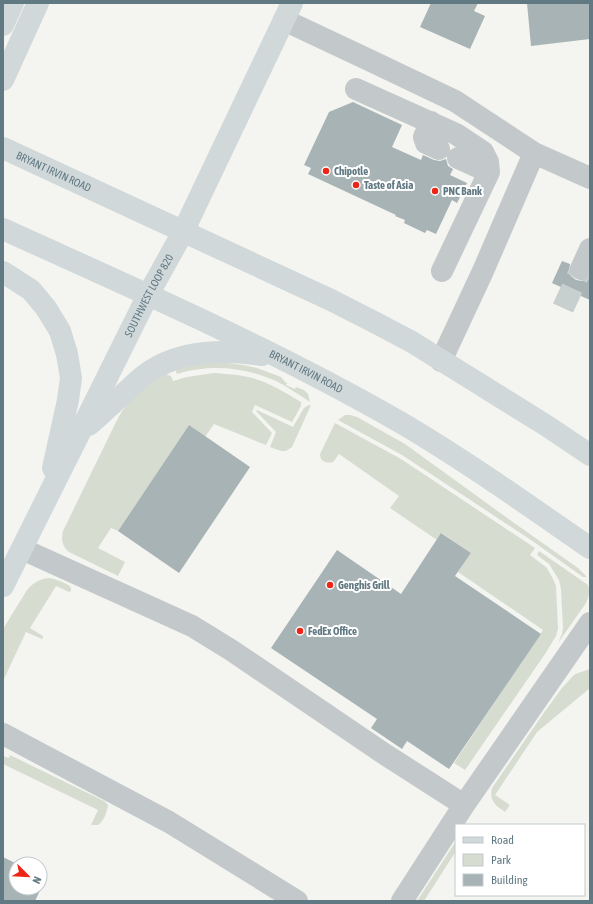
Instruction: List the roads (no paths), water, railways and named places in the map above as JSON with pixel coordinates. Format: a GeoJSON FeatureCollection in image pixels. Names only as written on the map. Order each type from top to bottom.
{"type":"FeatureCollection","features":[{"type":"Feature","properties":{"kind":"main road"},"geometry":{"type":"LineString","coordinates":[[3,25],[13,3]]}},
{"type":"Feature","properties":{"kind":"main road"},"geometry":{"type":"LineString","coordinates":[[3,80],[38,3]]}},
{"type":"Feature","properties":{"kind":"main road","name":"SOUTHWEST LOOP 820"},"geometry":{"type":"LineString","coordinates":[[3,586],[148,295],[182,232],[288,12]]}},
{"type":"Feature","properties":{"kind":"main road","name":"BRYANT IRVIN ROAD"},"geometry":{"type":"LineString","coordinates":[[3,148],[338,303],[412,342],[590,454]]}},
{"type":"Feature","properties":{"kind":"main road","name":"BRYANT IRVIN ROAD"},"geometry":{"type":"LineString","coordinates":[[3,230],[148,295],[281,358],[335,386],[405,425],[472,467],[590,548]]}},
{"type":"Feature","properties":{"kind":"main road"},"geometry":{"type":"LineString","coordinates":[[3,272],[31,290],[46,308],[60,331],[67,354],[71,378],[68,400],[44,504]]}},
{"type":"Feature","properties":{"kind":"main road"},"geometry":{"type":"LineString","coordinates":[[79,434],[140,379],[155,367],[168,361],[218,352],[245,353],[281,358]]}},
{"type":"Feature","properties":{"kind":"lane"},"geometry":{"type":"LineString","coordinates":[[288,12],[369,60],[455,101],[534,153],[590,178]]}},
{"type":"Feature","properties":{"kind":"lane"},"geometry":{"type":"LineString","coordinates":[[356,89],[456,134],[483,152],[488,162],[489,172],[442,271]]}},
{"type":"Feature","properties":{"kind":"lane"},"geometry":{"type":"LineString","coordinates":[[430,89],[424,119],[424,137],[426,143],[439,149]]}},
{"type":"Feature","properties":{"kind":"lane"},"geometry":{"type":"LineString","coordinates":[[441,360],[481,276],[534,153]]}},
{"type":"Feature","properties":{"kind":"lane"},"geometry":{"type":"LineString","coordinates":[[458,158],[489,172]]}},
{"type":"Feature","properties":{"kind":"lane"},"geometry":{"type":"LineString","coordinates":[[581,269],[590,249]]}},
{"type":"Feature","properties":{"kind":"lane"},"geometry":{"type":"LineString","coordinates":[[22,549],[192,626],[464,805]]}},
{"type":"Feature","properties":{"kind":"lane"},"geometry":{"type":"LineString","coordinates":[[402,901],[464,805],[590,623]]}},
{"type":"Feature","properties":{"kind":"lane"},"geometry":{"type":"LineString","coordinates":[[3,734],[169,822],[297,901]]}},
{"type":"Feature","properties":{"kind":"tunnel"},"geometry":{"type":"LineString","coordinates":[[563,308],[581,269]]}},
{"type":"Feature","properties":{"kind":"place","name":"Chipotle"},"geometry":{"type":"Point","coordinates":[326,171]}},
{"type":"Feature","properties":{"kind":"place","name":"Taste of Asia"},"geometry":{"type":"Point","coordinates":[356,185]}},
{"type":"Feature","properties":{"kind":"place","name":"PNC Bank"},"geometry":{"type":"Point","coordinates":[435,191]}},
{"type":"Feature","properties":{"kind":"place","name":"Genghis Grill"},"geometry":{"type":"Point","coordinates":[330,585]}},
{"type":"Feature","properties":{"kind":"place","name":"FedEx Office"},"geometry":{"type":"Point","coordinates":[300,631]}}]}
